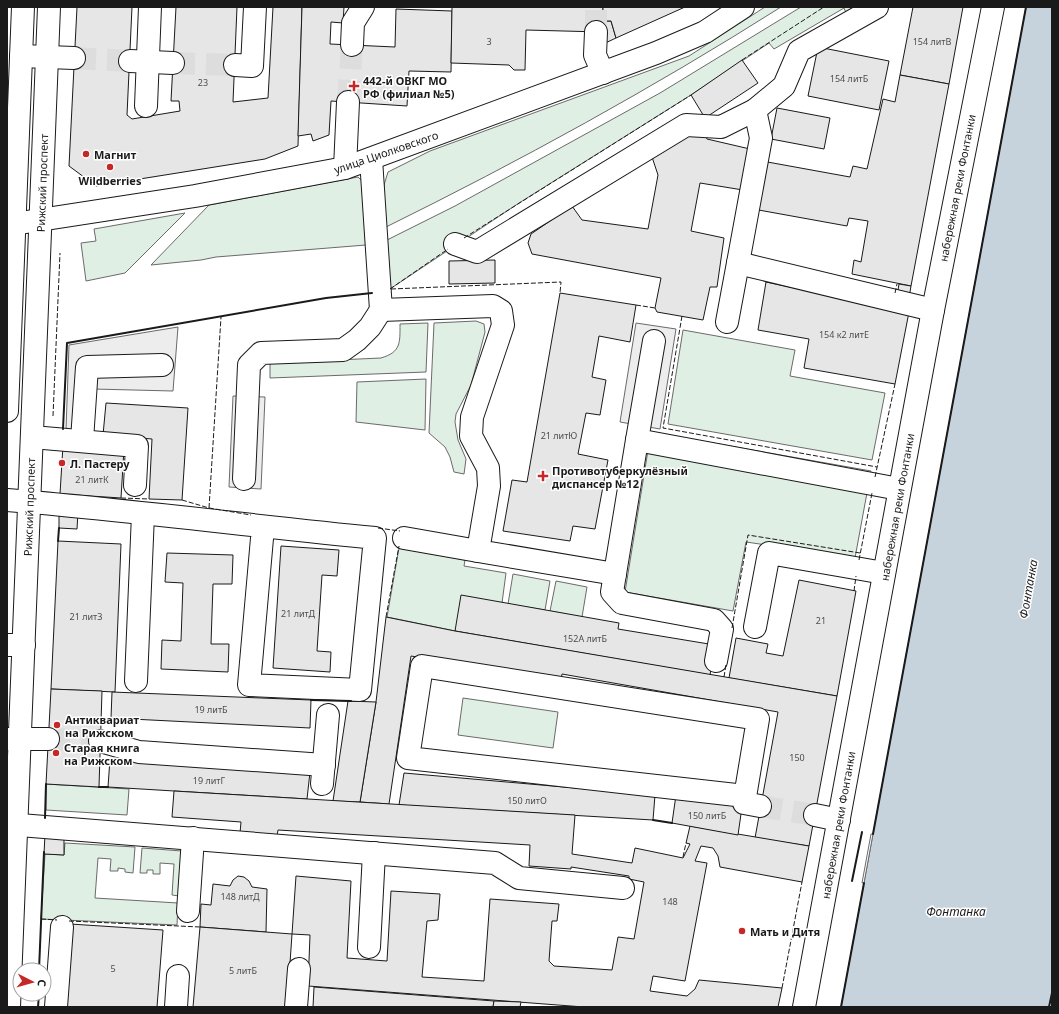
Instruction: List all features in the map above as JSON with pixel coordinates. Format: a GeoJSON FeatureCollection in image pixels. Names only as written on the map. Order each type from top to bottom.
{"type":"FeatureCollection","features":[{"type":"Feature","properties":{"kind":"street"},"geometry":{"type":"LineString","coordinates":[[7,411],[10,222],[24,7]]}},
{"type":"Feature","properties":{"kind":"street","name":"Рижский проспект"},"geometry":{"type":"LineString","coordinates":[[9,1007],[15,645],[29,501],[49,7]]}},
{"type":"Feature","properties":{"kind":"street"},"geometry":{"type":"LineString","coordinates":[[146,106],[139,61],[150,7]]}},
{"type":"Feature","properties":{"kind":"street"},"geometry":{"type":"LineString","coordinates":[[235,65],[252,66],[255,7]]}},
{"type":"Feature","properties":{"kind":"street"},"geometry":{"type":"LineString","coordinates":[[352,45],[353,23],[363,7]]}},
{"type":"Feature","properties":{"kind":"street","name":"улица Циолковского"},"geometry":{"type":"LineString","coordinates":[[10,222],[41,221],[203,194],[345,168],[688,40],[705,32],[743,7]]}},
{"type":"Feature","properties":{"kind":"street"},"geometry":{"type":"LineString","coordinates":[[455,244],[477,252],[686,125],[721,127],[755,110],[784,86],[799,51],[877,7]]}},
{"type":"Feature","properties":{"kind":"street","name":"набережная реки Фонтанки"},"geometry":{"type":"LineString","coordinates":[[804,1007],[899,489],[993,7]]}},
{"type":"Feature","properties":{"kind":"street"},"geometry":{"type":"LineString","coordinates":[[596,32],[595,55],[603,73]]}},
{"type":"Feature","properties":{"kind":"street"},"geometry":{"type":"LineString","coordinates":[[22,56],[74,58]]}},
{"type":"Feature","properties":{"kind":"street"},"geometry":{"type":"LineString","coordinates":[[139,61],[173,63]]}},
{"type":"Feature","properties":{"kind":"street"},"geometry":{"type":"LineString","coordinates":[[345,168],[348,102]]}},
{"type":"Feature","properties":{"kind":"street"},"geometry":{"type":"LineString","coordinates":[[727,322],[761,138],[755,110]]}},
{"type":"Feature","properties":{"kind":"street"},"geometry":{"type":"LineString","coordinates":[[244,479],[250,365],[261,353],[343,350],[357,340],[370,327],[381,310],[371,159]]}},
{"type":"Feature","properties":{"kind":"street"},"geometry":{"type":"LineString","coordinates":[[738,263],[933,310]]}},
{"type":"Feature","properties":{"kind":"street"},"geometry":{"type":"LineString","coordinates":[[381,310],[493,306],[501,311],[504,325],[472,417],[472,436],[488,468],[489,486],[478,551]]}},
{"type":"Feature","properties":{"kind":"street"},"geometry":{"type":"LineString","coordinates":[[654,341],[612,592],[622,604],[714,620],[722,629],[716,661]]}},
{"type":"Feature","properties":{"kind":"street"},"geometry":{"type":"LineString","coordinates":[[82,440],[88,367],[162,365]]}},
{"type":"Feature","properties":{"kind":"street"},"geometry":{"type":"LineString","coordinates":[[8,377],[35,373]]}},
{"type":"Feature","properties":{"kind":"street"},"geometry":{"type":"LineString","coordinates":[[32,437],[82,440],[137,446],[135,485]]}},
{"type":"Feature","properties":{"kind":"street"},"geometry":{"type":"LineString","coordinates":[[638,440],[899,489]]}},
{"type":"Feature","properties":{"kind":"street"},"geometry":{"type":"LineString","coordinates":[[7,500],[60,503],[143,514],[375,538],[360,690],[248,685],[263,527]]}},
{"type":"Feature","properties":{"kind":"street"},"geometry":{"type":"LineString","coordinates":[[136,680],[143,514]]}},
{"type":"Feature","properties":{"kind":"street"},"geometry":{"type":"LineString","coordinates":[[404,538],[615,574]]}},
{"type":"Feature","properties":{"kind":"street"},"geometry":{"type":"LineString","coordinates":[[755,626],[769,553],[884,573]]}},
{"type":"Feature","properties":{"kind":"street"},"geometry":{"type":"LineString","coordinates":[[422,666],[758,719],[753,801],[408,758],[422,666]]}},
{"type":"Feature","properties":{"kind":"street"},"geometry":{"type":"LineString","coordinates":[[100,741],[139,752],[323,775],[328,715]]}},
{"type":"Feature","properties":{"kind":"street"},"geometry":{"type":"LineString","coordinates":[[14,739],[48,739]]}},
{"type":"Feature","properties":{"kind":"street"},"geometry":{"type":"LineString","coordinates":[[815,815],[839,820]]}},
{"type":"Feature","properties":{"kind":"street"},"geometry":{"type":"LineString","coordinates":[[12,824],[495,863],[519,878],[624,888]]}},
{"type":"Feature","properties":{"kind":"street"},"geometry":{"type":"LineString","coordinates":[[188,910],[193,838]]}},
{"type":"Feature","properties":{"kind":"street"},"geometry":{"type":"LineString","coordinates":[[369,947],[374,854]]}},
{"type":"Feature","properties":{"kind":"street"},"geometry":{"type":"LineString","coordinates":[[56,1007],[62,927]]}},
{"type":"Feature","properties":{"kind":"street"},"geometry":{"type":"LineString","coordinates":[[296,1007],[299,969]]}},
{"type":"Feature","properties":{"kind":"street"},"geometry":{"type":"LineString","coordinates":[[176,1007],[178,976]]}},
{"type":"Feature","properties":{"kind":"green space"},"geometry":{"type":"Polygon","coordinates":[[[765,7],[781,7],[733,37],[586,123],[435,203],[384,228],[384,185],[388,172],[430,151],[689,56],[765,7]]]}},
{"type":"Feature","properties":{"kind":"green space"},"geometry":{"type":"Polygon","coordinates":[[[801,7],[864,7],[846,13],[844,8],[774,49],[769,43],[691,95],[519,203],[390,289],[385,241],[455,206],[660,93],[801,7]]]}},
{"type":"Feature","properties":{"kind":"green space"},"geometry":{"type":"Polygon","coordinates":[[[358,177],[365,184],[366,245],[216,257],[151,265],[209,205],[358,177]]]}},
{"type":"Feature","properties":{"kind":"green space"},"geometry":{"type":"Polygon","coordinates":[[[185,213],[125,273],[86,281],[81,243],[96,241],[94,229],[185,213]]]}},
{"type":"Feature","properties":{"kind":"green space"},"geometry":{"type":"Polygon","coordinates":[[[476,321],[484,324],[485,332],[471,385],[456,414],[455,422],[458,440],[466,459],[464,474],[454,472],[450,457],[445,447],[429,433],[434,323],[476,321]]]}},
{"type":"Feature","properties":{"kind":"green space"},"geometry":{"type":"Polygon","coordinates":[[[428,323],[426,372],[270,378],[270,363],[381,358],[388,356],[396,350],[398,346],[400,324],[428,323]]]}},
{"type":"Feature","properties":{"kind":"green space"},"geometry":{"type":"Polygon","coordinates":[[[683,330],[795,350],[790,376],[885,393],[872,460],[668,424],[683,330]]]}},
{"type":"Feature","properties":{"kind":"green space"},"geometry":{"type":"Polygon","coordinates":[[[426,379],[425,430],[356,422],[357,382],[426,379]]]}},
{"type":"Feature","properties":{"kind":"green space"},"geometry":{"type":"Polygon","coordinates":[[[651,432],[871,471],[855,558],[746,542],[733,611],[625,592],[651,432]]]}},
{"type":"Feature","properties":{"kind":"green space"},"geometry":{"type":"Polygon","coordinates":[[[399,548],[465,560],[464,566],[506,573],[502,603],[455,631],[387,617],[399,548]]]}},
{"type":"Feature","properties":{"kind":"green space"},"geometry":{"type":"Polygon","coordinates":[[[513,574],[550,581],[545,610],[508,604],[513,574]]]}},
{"type":"Feature","properties":{"kind":"green space"},"geometry":{"type":"Polygon","coordinates":[[[556,581],[587,587],[582,617],[550,611],[556,581]]]}},
{"type":"Feature","properties":{"kind":"green space"},"geometry":{"type":"Polygon","coordinates":[[[463,698],[558,712],[553,748],[458,735],[463,698]]]}},
{"type":"Feature","properties":{"kind":"green space"},"geometry":{"type":"Polygon","coordinates":[[[46,784],[129,789],[127,815],[46,810],[46,784]]]}},
{"type":"Feature","properties":{"kind":"green space"},"geometry":{"type":"Polygon","coordinates":[[[65,843],[135,847],[133,873],[125,872],[125,869],[118,868],[118,871],[110,871],[111,859],[98,858],[95,898],[178,903],[177,925],[41,919],[45,854],[64,855],[65,843]]]}},
{"type":"Feature","properties":{"kind":"green space"},"geometry":{"type":"Polygon","coordinates":[[[142,848],[182,851],[179,896],[172,895],[174,864],[160,863],[160,874],[153,874],[153,870],[147,870],[147,873],[140,873],[142,848]]]}},
{"type":"Feature","properties":{"kind":"shaded area"},"geometry":{"type":"Polygon","coordinates":[[[636,323],[676,329],[660,429],[620,422],[636,323]]]}},
{"type":"Feature","properties":{"kind":"shaded area"},"geometry":{"type":"Polygon","coordinates":[[[178,327],[173,391],[93,389],[90,431],[66,430],[69,345],[178,327]]]}},
{"type":"Feature","properties":{"kind":"shaded area"},"geometry":{"type":"Polygon","coordinates":[[[233,396],[265,397],[261,489],[229,487],[233,396]]]}},
{"type":"Feature","properties":{"kind":"water","name":"Фонтанка"},"geometry":{"type":"Polygon","coordinates":[[[1026,7],[1052,7],[1052,993],[1049,1007],[841,1007],[1026,7]]]}},
{"type":"Feature","properties":{"kind":"pier"},"geometry":{"type":"Polygon","coordinates":[[[871,834],[873,834],[864,883],[862,883],[871,834]]]}},
{"type":"Feature","properties":{"kind":"building"},"geometry":{"type":"Polygon","coordinates":[[[77,7],[132,7],[127,115],[132,119],[180,111],[179,101],[171,101],[176,7],[237,7],[233,102],[268,98],[273,7],[302,7],[298,146],[265,159],[96,186],[69,166],[77,7]]]}},
{"type":"Feature","properties":{"kind":"building","name":"442-й ОВКГ МО РФ (филиал №5)"},"geometry":{"type":"Polygon","coordinates":[[[302,7],[344,7],[343,23],[331,22],[330,44],[395,47],[396,9],[452,11],[451,72],[409,71],[407,106],[331,101],[329,135],[313,141],[311,134],[298,136],[302,7]]]}},
{"type":"Feature","properties":{"kind":"building"},"geometry":{"type":"Polygon","coordinates":[[[452,7],[603,7],[603,21],[611,21],[616,38],[601,45],[601,32],[526,30],[525,70],[514,70],[509,65],[451,63],[452,7]]]}},
{"type":"Feature","properties":{"kind":"building"},"geometry":{"type":"Polygon","coordinates":[[[603,7],[685,7],[616,38],[611,21],[603,21],[603,7]]]}},
{"type":"Feature","properties":{"kind":"building"},"geometry":{"type":"Polygon","coordinates":[[[913,7],[963,7],[949,84],[900,75],[913,7]]]}},
{"type":"Feature","properties":{"kind":"building"},"geometry":{"type":"Polygon","coordinates":[[[818,47],[889,61],[879,110],[808,96],[818,47]]]}},
{"type":"Feature","properties":{"kind":"building"},"geometry":{"type":"Polygon","coordinates":[[[742,60],[758,83],[705,118],[691,95],[742,60]]]}},
{"type":"Feature","properties":{"kind":"building"},"geometry":{"type":"Polygon","coordinates":[[[900,75],[949,84],[911,286],[852,274],[854,260],[861,262],[868,221],[849,218],[847,226],[753,209],[762,161],[850,177],[853,166],[867,169],[883,99],[895,102],[900,75]]]}},
{"type":"Feature","properties":{"kind":"building"},"geometry":{"type":"Polygon","coordinates":[[[777,108],[830,118],[824,149],[771,139],[777,108]]]}},
{"type":"Feature","properties":{"kind":"building"},"geometry":{"type":"Polygon","coordinates":[[[693,131],[705,135],[707,139],[750,149],[743,190],[700,183],[691,231],[724,238],[717,287],[710,287],[703,320],[657,312],[655,308],[661,278],[532,254],[528,243],[531,234],[572,206],[582,220],[648,229],[658,175],[652,157],[693,131]]]}},
{"type":"Feature","properties":{"kind":"building"},"geometry":{"type":"Polygon","coordinates":[[[495,260],[495,283],[449,284],[449,261],[495,260]]]}},
{"type":"Feature","properties":{"kind":"building"},"geometry":{"type":"Polygon","coordinates":[[[766,282],[909,312],[895,384],[804,368],[809,339],[758,330],[766,282]]]}},
{"type":"Feature","properties":{"kind":"building"},"geometry":{"type":"Polygon","coordinates":[[[899,284],[911,286],[909,298],[897,296],[899,284]]]}},
{"type":"Feature","properties":{"kind":"building"},"geometry":{"type":"Polygon","coordinates":[[[560,293],[636,305],[630,342],[599,336],[592,377],[606,380],[600,415],[586,413],[578,454],[608,460],[595,529],[573,526],[570,541],[503,531],[512,480],[527,482],[560,293]]]}},
{"type":"Feature","properties":{"kind":"building"},"geometry":{"type":"Polygon","coordinates":[[[106,403],[188,408],[182,500],[149,499],[152,439],[103,435],[106,403]]]}},
{"type":"Feature","properties":{"kind":"building"},"geometry":{"type":"Polygon","coordinates":[[[63,445],[124,449],[121,498],[60,494],[63,445]]]}},
{"type":"Feature","properties":{"kind":"building"},"geometry":{"type":"Polygon","coordinates":[[[78,512],[77,529],[59,528],[59,515],[78,512]]]}},
{"type":"Feature","properties":{"kind":"building"},"geometry":{"type":"Polygon","coordinates":[[[58,541],[121,544],[115,692],[51,689],[58,541]]]}},
{"type":"Feature","properties":{"kind":"building"},"geometry":{"type":"Polygon","coordinates":[[[281,546],[339,550],[337,576],[322,575],[317,651],[331,652],[330,672],[273,668],[281,546]]]}},
{"type":"Feature","properties":{"kind":"building"},"geometry":{"type":"Polygon","coordinates":[[[167,553],[233,555],[232,584],[213,584],[211,644],[229,644],[228,672],[161,669],[162,640],[181,641],[183,583],[165,582],[167,553]]]}},
{"type":"Feature","properties":{"kind":"building"},"geometry":{"type":"Polygon","coordinates":[[[799,580],[856,591],[837,696],[729,678],[736,638],[768,644],[766,653],[783,656],[799,580]]]}},
{"type":"Feature","properties":{"kind":"building"},"geometry":{"type":"Polygon","coordinates":[[[461,595],[619,623],[618,629],[715,645],[710,675],[455,631],[461,595]]]}},
{"type":"Feature","properties":{"kind":"building"},"geometry":{"type":"Polygon","coordinates":[[[386,617],[455,631],[837,696],[809,846],[755,838],[778,712],[562,674],[561,681],[411,656],[389,804],[360,802],[376,702],[386,617]]]}},
{"type":"Feature","properties":{"kind":"building"},"geometry":{"type":"Polygon","coordinates":[[[51,689],[102,691],[99,787],[46,784],[51,689]]]}},
{"type":"Feature","properties":{"kind":"building"},"geometry":{"type":"Polygon","coordinates":[[[112,692],[311,700],[310,728],[111,718],[112,692]]]}},
{"type":"Feature","properties":{"kind":"building"},"geometry":{"type":"Polygon","coordinates":[[[348,701],[376,702],[360,802],[333,801],[348,701]]]}},
{"type":"Feature","properties":{"kind":"building"},"geometry":{"type":"Polygon","coordinates":[[[110,759],[310,772],[307,799],[108,787],[110,759]]]}},
{"type":"Feature","properties":{"kind":"building"},"geometry":{"type":"Polygon","coordinates":[[[404,773],[655,795],[653,820],[399,805],[404,773]]]}},
{"type":"Feature","properties":{"kind":"building"},"geometry":{"type":"Polygon","coordinates":[[[174,791],[575,815],[572,854],[632,863],[635,848],[683,858],[690,844],[686,843],[690,826],[809,846],[802,882],[720,867],[718,856],[713,848],[701,846],[695,861],[707,863],[685,981],[653,976],[650,991],[687,996],[695,989],[699,980],[782,988],[778,1007],[584,1007],[308,986],[310,935],[292,934],[296,876],[351,881],[347,958],[387,961],[391,891],[440,894],[438,920],[427,921],[422,977],[484,981],[490,899],[559,904],[557,921],[552,921],[549,961],[554,966],[612,970],[618,937],[634,939],[644,882],[629,879],[629,876],[571,867],[571,869],[529,866],[530,845],[278,830],[277,836],[240,833],[241,822],[172,817],[174,791]]]}},
{"type":"Feature","properties":{"kind":"building"},"geometry":{"type":"Polygon","coordinates":[[[676,795],[742,807],[738,835],[672,823],[676,795]]]}},
{"type":"Feature","properties":{"kind":"building"},"geometry":{"type":"Polygon","coordinates":[[[45,834],[64,834],[64,855],[44,854],[45,834]]]}},
{"type":"Feature","properties":{"kind":"building"},"geometry":{"type":"Polygon","coordinates":[[[238,876],[244,877],[249,881],[252,887],[267,889],[266,932],[200,927],[201,904],[211,905],[213,884],[230,886],[233,880],[238,876]]]}},
{"type":"Feature","properties":{"kind":"building"},"geometry":{"type":"Polygon","coordinates":[[[70,924],[163,930],[157,1007],[63,1007],[70,924]]]}},
{"type":"Feature","properties":{"kind":"building"},"geometry":{"type":"Polygon","coordinates":[[[200,927],[292,934],[287,1007],[193,1007],[200,927]]]}},
{"type":"Feature","properties":{"kind":"building"},"geometry":{"type":"Polygon","coordinates":[[[314,987],[494,1001],[493,1007],[313,1007],[314,987]]]}},
{"type":"Feature","properties":{"kind":"building"},"geometry":{"type":"Polygon","coordinates":[[[494,1001],[521,1002],[520,1007],[493,1007],[494,1001]]]}},
{"type":"Feature","properties":{"kind":"tunnel"},"geometry":{"type":"LineString","coordinates":[[596,7],[596,32]]}},
{"type":"Feature","properties":{"kind":"tunnel"},"geometry":{"type":"LineString","coordinates":[[348,102],[352,45]]}},
{"type":"Feature","properties":{"kind":"tunnel"},"geometry":{"type":"LineString","coordinates":[[74,58],[130,61]]}},
{"type":"Feature","properties":{"kind":"tunnel"},"geometry":{"type":"LineString","coordinates":[[173,63],[235,65]]}},
{"type":"Feature","properties":{"kind":"tunnel"},"geometry":{"type":"LineString","coordinates":[[48,739],[100,741]]}},
{"type":"Feature","properties":{"kind":"tunnel"},"geometry":{"type":"LineString","coordinates":[[760,806],[815,815]]}},
{"type":"Feature","properties":{"kind":"fence"},"geometry":{"type":"LineString","coordinates":[[742,60],[824,7]]}},
{"type":"Feature","properties":{"kind":"fence"},"geometry":{"type":"LineString","coordinates":[[464,238],[691,95]]}},
{"type":"Feature","properties":{"kind":"fence"},"geometry":{"type":"LineString","coordinates":[[390,289],[448,249]]}},
{"type":"Feature","properties":{"kind":"fence"},"geometry":{"type":"LineString","coordinates":[[53,416],[60,253]]}},
{"type":"Feature","properties":{"kind":"fence"},"geometry":{"type":"LineString","coordinates":[[391,289],[561,282],[560,293]]}},
{"type":"Feature","properties":{"kind":"fence"},"geometry":{"type":"LineString","coordinates":[[895,293],[897,284]]}},
{"type":"Feature","properties":{"kind":"fence"},"geometry":{"type":"LineString","coordinates":[[636,305],[655,308]]}},
{"type":"Feature","properties":{"kind":"fence"},"geometry":{"type":"LineString","coordinates":[[682,316],[663,428],[877,467]]}},
{"type":"Feature","properties":{"kind":"fence"},"geometry":{"type":"LineString","coordinates":[[209,508],[221,317]]}},
{"type":"Feature","properties":{"kind":"fence"},"geometry":{"type":"LineString","coordinates":[[875,477],[895,384]]}},
{"type":"Feature","properties":{"kind":"fence"},"geometry":{"type":"LineString","coordinates":[[859,560],[872,493]]}},
{"type":"Feature","properties":{"kind":"fence"},"geometry":{"type":"LineString","coordinates":[[121,498],[149,499]]}},
{"type":"Feature","properties":{"kind":"fence"},"geometry":{"type":"LineString","coordinates":[[182,500],[209,508],[251,515]]}},
{"type":"Feature","properties":{"kind":"fence"},"geometry":{"type":"LineString","coordinates":[[378,528],[400,531]]}},
{"type":"Feature","properties":{"kind":"fence"},"geometry":{"type":"LineString","coordinates":[[732,628],[748,535],[860,553]]}},
{"type":"Feature","properties":{"kind":"fence"},"geometry":{"type":"LineString","coordinates":[[386,617],[399,546]]}},
{"type":"Feature","properties":{"kind":"fence"},"geometry":{"type":"LineString","coordinates":[[854,591],[856,576]]}},
{"type":"Feature","properties":{"kind":"fence"},"geometry":{"type":"LineString","coordinates":[[724,677],[726,664]]}},
{"type":"Feature","properties":{"kind":"fence"},"geometry":{"type":"LineString","coordinates":[[683,857],[686,843]]}},
{"type":"Feature","properties":{"kind":"fence"},"geometry":{"type":"LineString","coordinates":[[782,988],[802,882]]}},
{"type":"Feature","properties":{"kind":"fence"},"geometry":{"type":"LineString","coordinates":[[41,919],[57,920]]}},
{"type":"Feature","properties":{"kind":"fence"},"geometry":{"type":"LineString","coordinates":[[69,921],[200,927]]}},
{"type":"Feature","properties":{"kind":"wall"},"geometry":{"type":"LineString","coordinates":[[873,834],[1026,7]]}},
{"type":"Feature","properties":{"kind":"wall"},"geometry":{"type":"LineString","coordinates":[[63,429],[67,343],[326,298],[372,293]]}},
{"type":"Feature","properties":{"kind":"wall"},"geometry":{"type":"LineString","coordinates":[[58,541],[59,528]]}},
{"type":"Feature","properties":{"kind":"wall"},"geometry":{"type":"LineString","coordinates":[[311,700],[351,701]]}},
{"type":"Feature","properties":{"kind":"wall"},"geometry":{"type":"LineString","coordinates":[[45,818],[46,784]]}},
{"type":"Feature","properties":{"kind":"wall"},"geometry":{"type":"LineString","coordinates":[[99,787],[108,787]]}},
{"type":"Feature","properties":{"kind":"wall"},"geometry":{"type":"LineString","coordinates":[[653,820],[672,823]]}},
{"type":"Feature","properties":{"kind":"wall"},"geometry":{"type":"LineString","coordinates":[[852,881],[862,832]]}},
{"type":"Feature","properties":{"kind":"wall"},"geometry":{"type":"LineString","coordinates":[[39,962],[44,852]]}},
{"type":"Feature","properties":{"kind":"wall"},"geometry":{"type":"LineString","coordinates":[[841,1007],[864,883]]}},
{"type":"Feature","properties":{"kind":"wall"},"geometry":{"type":"LineString","coordinates":[[1049,1007],[1052,993]]}},
{"type":"Feature","properties":{"kind":"wall"},"geometry":{"type":"LineString","coordinates":[[38,1002],[38,1007]]}},
{"type":"Feature","properties":{"kind":"place","name":"442-й ОВКГ МО РФ (филиал №5)"},"geometry":{"type":"Point","coordinates":[354,86]}},
{"type":"Feature","properties":{"kind":"place","name":"Магнит"},"geometry":{"type":"Point","coordinates":[86,154]}},
{"type":"Feature","properties":{"kind":"place","name":"Wildberries"},"geometry":{"type":"Point","coordinates":[110,167]}},
{"type":"Feature","properties":{"kind":"place","name":"Л. Пастеру"},"geometry":{"type":"Point","coordinates":[62,463]}},
{"type":"Feature","properties":{"kind":"place","name":"Противотуберкулёзный диспансер №12"},"geometry":{"type":"Point","coordinates":[543,476]}},
{"type":"Feature","properties":{"kind":"place","name":"Антиквариат на Рижском"},"geometry":{"type":"Point","coordinates":[57,725]}},
{"type":"Feature","properties":{"kind":"place","name":"Старая книга на Рижском"},"geometry":{"type":"Point","coordinates":[56,753]}},
{"type":"Feature","properties":{"kind":"place","name":"Мать и Дитя"},"geometry":{"type":"Point","coordinates":[742,931]}}]}
